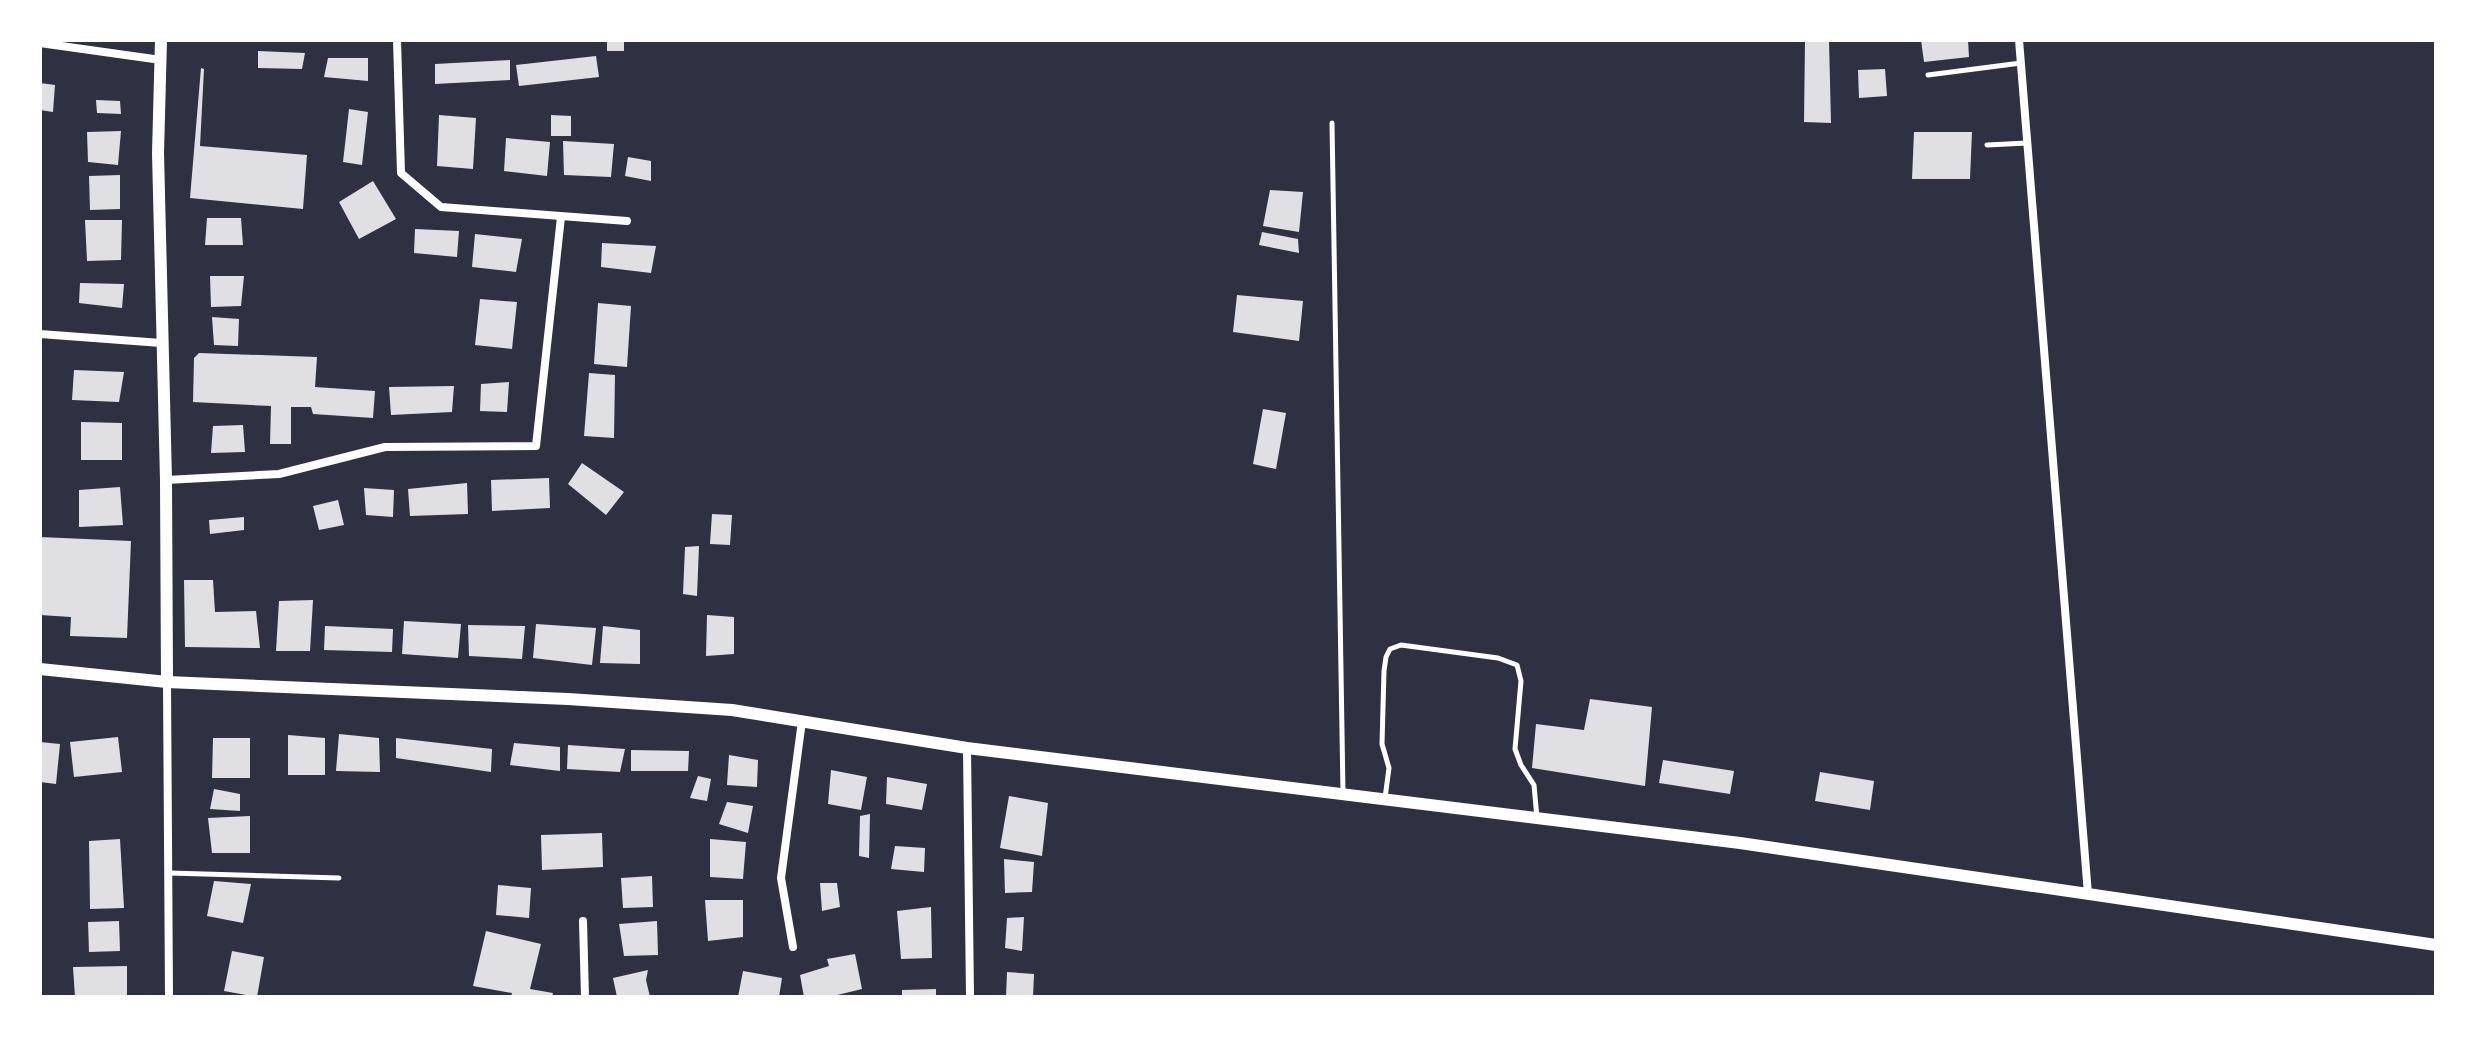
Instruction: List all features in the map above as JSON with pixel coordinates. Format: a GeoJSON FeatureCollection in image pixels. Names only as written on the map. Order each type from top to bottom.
{"type":"FeatureCollection","features":[{"type":"Feature","properties":{"kind":"street"},"geometry":{"type":"LineString","coordinates":[[161,40],[158,153],[166,480],[169,997]]}},
{"type":"Feature","properties":{"kind":"street"},"geometry":{"type":"LineString","coordinates":[[397,40],[401,173],[441,207],[627,221]]}},
{"type":"Feature","properties":{"kind":"street"},"geometry":{"type":"LineString","coordinates":[[2019,40],[2088,894]]}},
{"type":"Feature","properties":{"kind":"street"},"geometry":{"type":"LineString","coordinates":[[40,43],[161,60]]}},
{"type":"Feature","properties":{"kind":"street"},"geometry":{"type":"LineString","coordinates":[[166,480],[279,474],[385,447],[536,446],[561,217]]}},
{"type":"Feature","properties":{"kind":"street"},"geometry":{"type":"LineString","coordinates":[[40,334],[161,343]]}},
{"type":"Feature","properties":{"kind":"street"},"geometry":{"type":"LineString","coordinates":[[40,669],[167,682],[568,699],[732,710],[967,748],[1740,843],[2436,945]]}},
{"type":"Feature","properties":{"kind":"street"},"geometry":{"type":"LineString","coordinates":[[793,947],[781,878],[802,721]]}},
{"type":"Feature","properties":{"kind":"street"},"geometry":{"type":"LineString","coordinates":[[967,748],[970,997]]}},
{"type":"Feature","properties":{"kind":"street"},"geometry":{"type":"LineString","coordinates":[[583,921],[585,997]]}},
{"type":"Feature","properties":{"kind":"lane"},"geometry":{"type":"LineString","coordinates":[[1928,75],[2021,63]]}},
{"type":"Feature","properties":{"kind":"lane"},"geometry":{"type":"LineString","coordinates":[[1332,123],[1343,793]]}},
{"type":"Feature","properties":{"kind":"lane"},"geometry":{"type":"LineString","coordinates":[[1987,145],[2027,143]]}},
{"type":"Feature","properties":{"kind":"lane"},"geometry":{"type":"LineString","coordinates":[[1385,798],[1389,768],[1382,744],[1384,671],[1390,649],[1401,645],[1498,658],[1511,661],[1521,672],[1515,749],[1534,785],[1537,819]]}},
{"type":"Feature","properties":{"kind":"lane"},"geometry":{"type":"LineString","coordinates":[[169,873],[339,878]]}},
{"type":"Feature","properties":{"kind":"building"},"geometry":{"type":"Polygon","coordinates":[[[607,40],[624,40],[624,51],[607,51],[607,40]]]}},
{"type":"Feature","properties":{"kind":"building"},"geometry":{"type":"Polygon","coordinates":[[[1805,40],[1829,40],[1831,123],[1804,122],[1805,40]]]}},
{"type":"Feature","properties":{"kind":"building"},"geometry":{"type":"Polygon","coordinates":[[[1921,40],[1968,40],[1969,57],[1924,62],[1921,40]]]}},
{"type":"Feature","properties":{"kind":"building"},"geometry":{"type":"Polygon","coordinates":[[[258,51],[305,53],[302,69],[258,68],[258,51]]]}},
{"type":"Feature","properties":{"kind":"building"},"geometry":{"type":"Polygon","coordinates":[[[596,56],[599,77],[519,86],[516,65],[596,56]]]}},
{"type":"Feature","properties":{"kind":"building"},"geometry":{"type":"Polygon","coordinates":[[[328,58],[368,58],[368,81],[324,77],[328,58]]]}},
{"type":"Feature","properties":{"kind":"building"},"geometry":{"type":"Polygon","coordinates":[[[510,60],[510,80],[435,84],[435,64],[510,60]]]}},
{"type":"Feature","properties":{"kind":"building"},"geometry":{"type":"Polygon","coordinates":[[[201,68],[204,69],[200,146],[307,155],[303,209],[190,198],[201,68]]]}},
{"type":"Feature","properties":{"kind":"building"},"geometry":{"type":"Polygon","coordinates":[[[1885,69],[1887,96],[1859,98],[1858,70],[1885,69]]]}},
{"type":"Feature","properties":{"kind":"building"},"geometry":{"type":"Polygon","coordinates":[[[40,83],[55,85],[53,112],[40,110],[40,83]]]}},
{"type":"Feature","properties":{"kind":"building"},"geometry":{"type":"Polygon","coordinates":[[[96,100],[120,101],[121,114],[97,113],[96,100]]]}},
{"type":"Feature","properties":{"kind":"building"},"geometry":{"type":"Polygon","coordinates":[[[349,109],[368,112],[362,165],[343,162],[349,109]]]}},
{"type":"Feature","properties":{"kind":"building"},"geometry":{"type":"Polygon","coordinates":[[[439,115],[476,118],[473,169],[437,166],[439,115]]]}},
{"type":"Feature","properties":{"kind":"building"},"geometry":{"type":"Polygon","coordinates":[[[551,115],[571,116],[571,136],[551,136],[551,115]]]}},
{"type":"Feature","properties":{"kind":"building"},"geometry":{"type":"Polygon","coordinates":[[[121,131],[118,165],[88,162],[87,132],[121,131]]]}},
{"type":"Feature","properties":{"kind":"building"},"geometry":{"type":"Polygon","coordinates":[[[1914,132],[1972,132],[1970,179],[1912,179],[1914,132]]]}},
{"type":"Feature","properties":{"kind":"building"},"geometry":{"type":"Polygon","coordinates":[[[506,138],[550,142],[547,176],[504,171],[506,138]]]}},
{"type":"Feature","properties":{"kind":"building"},"geometry":{"type":"Polygon","coordinates":[[[563,141],[614,144],[611,177],[564,175],[563,141]]]}},
{"type":"Feature","properties":{"kind":"building"},"geometry":{"type":"Polygon","coordinates":[[[628,157],[651,161],[651,181],[625,176],[628,157]]]}},
{"type":"Feature","properties":{"kind":"building"},"geometry":{"type":"Polygon","coordinates":[[[120,175],[120,209],[90,210],[89,176],[120,175]]]}},
{"type":"Feature","properties":{"kind":"building"},"geometry":{"type":"Polygon","coordinates":[[[373,181],[396,219],[359,239],[339,202],[373,181]]]}},
{"type":"Feature","properties":{"kind":"building"},"geometry":{"type":"Polygon","coordinates":[[[1270,190],[1303,192],[1299,232],[1263,226],[1270,190]]]}},
{"type":"Feature","properties":{"kind":"building"},"geometry":{"type":"Polygon","coordinates":[[[207,218],[241,218],[243,245],[205,245],[207,218]]]}},
{"type":"Feature","properties":{"kind":"building"},"geometry":{"type":"Polygon","coordinates":[[[85,220],[122,220],[121,260],[87,261],[85,220]]]}},
{"type":"Feature","properties":{"kind":"building"},"geometry":{"type":"Polygon","coordinates":[[[415,229],[459,231],[457,257],[414,253],[415,229]]]}},
{"type":"Feature","properties":{"kind":"building"},"geometry":{"type":"Polygon","coordinates":[[[1262,232],[1298,239],[1299,253],[1259,245],[1262,232]]]}},
{"type":"Feature","properties":{"kind":"building"},"geometry":{"type":"Polygon","coordinates":[[[475,234],[522,239],[516,272],[472,267],[475,234]]]}},
{"type":"Feature","properties":{"kind":"building"},"geometry":{"type":"Polygon","coordinates":[[[602,243],[656,246],[651,273],[601,267],[602,243]]]}},
{"type":"Feature","properties":{"kind":"building"},"geometry":{"type":"Polygon","coordinates":[[[210,276],[244,276],[241,306],[211,307],[210,276]]]}},
{"type":"Feature","properties":{"kind":"building"},"geometry":{"type":"Polygon","coordinates":[[[80,283],[124,284],[122,308],[79,303],[80,283]]]}},
{"type":"Feature","properties":{"kind":"building"},"geometry":{"type":"Polygon","coordinates":[[[1237,295],[1303,301],[1299,341],[1233,332],[1237,295]]]}},
{"type":"Feature","properties":{"kind":"building"},"geometry":{"type":"Polygon","coordinates":[[[480,299],[517,302],[512,349],[475,345],[480,299]]]}},
{"type":"Feature","properties":{"kind":"building"},"geometry":{"type":"Polygon","coordinates":[[[598,303],[631,306],[627,367],[594,364],[598,303]]]}},
{"type":"Feature","properties":{"kind":"building"},"geometry":{"type":"Polygon","coordinates":[[[212,317],[239,319],[238,346],[214,345],[212,317]]]}},
{"type":"Feature","properties":{"kind":"building"},"geometry":{"type":"Polygon","coordinates":[[[199,353],[317,357],[315,387],[375,391],[373,418],[313,414],[311,407],[291,407],[291,444],[270,444],[271,406],[193,402],[194,358],[199,353]]]}},
{"type":"Feature","properties":{"kind":"building"},"geometry":{"type":"Polygon","coordinates":[[[74,370],[124,372],[119,402],[72,400],[74,370]]]}},
{"type":"Feature","properties":{"kind":"building"},"geometry":{"type":"Polygon","coordinates":[[[589,373],[615,375],[614,438],[584,436],[589,373]]]}},
{"type":"Feature","properties":{"kind":"building"},"geometry":{"type":"Polygon","coordinates":[[[509,382],[507,412],[480,411],[481,384],[509,382]]]}},
{"type":"Feature","properties":{"kind":"building"},"geometry":{"type":"Polygon","coordinates":[[[454,386],[452,412],[391,415],[389,387],[454,386]]]}},
{"type":"Feature","properties":{"kind":"building"},"geometry":{"type":"Polygon","coordinates":[[[1263,409],[1286,413],[1276,469],[1253,464],[1263,409]]]}},
{"type":"Feature","properties":{"kind":"building"},"geometry":{"type":"Polygon","coordinates":[[[81,422],[122,423],[122,460],[81,460],[81,422]]]}},
{"type":"Feature","properties":{"kind":"building"},"geometry":{"type":"Polygon","coordinates":[[[243,425],[245,452],[211,453],[213,426],[243,425]]]}},
{"type":"Feature","properties":{"kind":"building"},"geometry":{"type":"Polygon","coordinates":[[[582,463],[624,492],[606,515],[568,484],[582,463]]]}},
{"type":"Feature","properties":{"kind":"building"},"geometry":{"type":"Polygon","coordinates":[[[549,478],[550,508],[492,511],[491,480],[549,478]]]}},
{"type":"Feature","properties":{"kind":"building"},"geometry":{"type":"Polygon","coordinates":[[[467,483],[468,514],[410,516],[408,489],[467,483]]]}},
{"type":"Feature","properties":{"kind":"building"},"geometry":{"type":"Polygon","coordinates":[[[120,487],[123,525],[79,527],[79,490],[120,487]]]}},
{"type":"Feature","properties":{"kind":"building"},"geometry":{"type":"Polygon","coordinates":[[[364,488],[394,490],[393,517],[366,515],[364,488]]]}},
{"type":"Feature","properties":{"kind":"building"},"geometry":{"type":"Polygon","coordinates":[[[338,500],[344,525],[319,530],[313,506],[338,500]]]}},
{"type":"Feature","properties":{"kind":"building"},"geometry":{"type":"Polygon","coordinates":[[[712,514],[732,515],[730,545],[710,544],[712,514]]]}},
{"type":"Feature","properties":{"kind":"building"},"geometry":{"type":"Polygon","coordinates":[[[244,517],[244,530],[210,534],[209,520],[244,517]]]}},
{"type":"Feature","properties":{"kind":"building"},"geometry":{"type":"Polygon","coordinates":[[[40,537],[131,541],[127,638],[70,636],[71,617],[40,615],[40,537]]]}},
{"type":"Feature","properties":{"kind":"building"},"geometry":{"type":"Polygon","coordinates":[[[699,546],[697,596],[683,594],[685,547],[699,546]]]}},
{"type":"Feature","properties":{"kind":"building"},"geometry":{"type":"Polygon","coordinates":[[[184,580],[213,580],[215,612],[256,611],[260,648],[185,647],[184,580]]]}},
{"type":"Feature","properties":{"kind":"building"},"geometry":{"type":"Polygon","coordinates":[[[313,600],[310,651],[276,651],[279,601],[313,600]]]}},
{"type":"Feature","properties":{"kind":"building"},"geometry":{"type":"Polygon","coordinates":[[[707,615],[734,617],[734,654],[706,656],[707,615]]]}},
{"type":"Feature","properties":{"kind":"building"},"geometry":{"type":"Polygon","coordinates":[[[404,621],[461,624],[458,658],[402,654],[404,621]]]}},
{"type":"Feature","properties":{"kind":"building"},"geometry":{"type":"Polygon","coordinates":[[[536,624],[596,628],[592,665],[533,658],[536,624]]]}},
{"type":"Feature","properties":{"kind":"building"},"geometry":{"type":"Polygon","coordinates":[[[468,625],[525,626],[522,659],[469,656],[468,625]]]}},
{"type":"Feature","properties":{"kind":"building"},"geometry":{"type":"Polygon","coordinates":[[[325,626],[393,629],[392,652],[324,650],[325,626]]]}},
{"type":"Feature","properties":{"kind":"building"},"geometry":{"type":"Polygon","coordinates":[[[603,626],[640,630],[640,664],[600,663],[603,626]]]}},
{"type":"Feature","properties":{"kind":"building"},"geometry":{"type":"Polygon","coordinates":[[[1590,699],[1652,707],[1645,786],[1532,768],[1536,724],[1584,730],[1590,699]]]}},
{"type":"Feature","properties":{"kind":"building"},"geometry":{"type":"Polygon","coordinates":[[[339,734],[379,738],[380,772],[336,771],[339,734]]]}},
{"type":"Feature","properties":{"kind":"building"},"geometry":{"type":"Polygon","coordinates":[[[288,735],[325,738],[325,775],[288,775],[288,735]]]}},
{"type":"Feature","properties":{"kind":"building"},"geometry":{"type":"Polygon","coordinates":[[[118,737],[122,772],[74,777],[70,742],[118,737]]]}},
{"type":"Feature","properties":{"kind":"building"},"geometry":{"type":"Polygon","coordinates":[[[213,738],[250,738],[250,778],[212,778],[213,738]]]}},
{"type":"Feature","properties":{"kind":"building"},"geometry":{"type":"Polygon","coordinates":[[[396,738],[492,749],[491,772],[396,758],[396,738]]]}},
{"type":"Feature","properties":{"kind":"building"},"geometry":{"type":"Polygon","coordinates":[[[40,742],[60,744],[56,784],[40,782],[40,742]]]}},
{"type":"Feature","properties":{"kind":"building"},"geometry":{"type":"Polygon","coordinates":[[[514,743],[560,747],[560,771],[510,765],[514,743]]]}},
{"type":"Feature","properties":{"kind":"building"},"geometry":{"type":"Polygon","coordinates":[[[568,745],[625,749],[620,772],[567,769],[568,745]]]}},
{"type":"Feature","properties":{"kind":"building"},"geometry":{"type":"Polygon","coordinates":[[[631,750],[689,751],[688,771],[631,771],[631,750]]]}},
{"type":"Feature","properties":{"kind":"building"},"geometry":{"type":"Polygon","coordinates":[[[729,755],[758,760],[757,787],[727,785],[729,755]]]}},
{"type":"Feature","properties":{"kind":"building"},"geometry":{"type":"Polygon","coordinates":[[[1663,760],[1734,771],[1730,794],[1659,783],[1663,760]]]}},
{"type":"Feature","properties":{"kind":"building"},"geometry":{"type":"Polygon","coordinates":[[[831,770],[867,777],[861,810],[828,804],[831,770]]]}},
{"type":"Feature","properties":{"kind":"building"},"geometry":{"type":"Polygon","coordinates":[[[1820,772],[1874,781],[1870,810],[1815,801],[1820,772]]]}},
{"type":"Feature","properties":{"kind":"building"},"geometry":{"type":"Polygon","coordinates":[[[698,776],[711,779],[707,801],[690,798],[698,776]]]}},
{"type":"Feature","properties":{"kind":"building"},"geometry":{"type":"Polygon","coordinates":[[[887,777],[927,784],[922,810],[886,804],[887,777]]]}},
{"type":"Feature","properties":{"kind":"building"},"geometry":{"type":"Polygon","coordinates":[[[214,789],[240,794],[240,811],[210,809],[214,789]]]}},
{"type":"Feature","properties":{"kind":"building"},"geometry":{"type":"Polygon","coordinates":[[[1009,796],[1048,803],[1042,856],[1000,848],[1009,796]]]}},
{"type":"Feature","properties":{"kind":"building"},"geometry":{"type":"Polygon","coordinates":[[[727,802],[753,806],[748,833],[719,824],[727,802]]]}},
{"type":"Feature","properties":{"kind":"building"},"geometry":{"type":"Polygon","coordinates":[[[870,814],[869,858],[859,856],[860,816],[870,814]]]}},
{"type":"Feature","properties":{"kind":"building"},"geometry":{"type":"Polygon","coordinates":[[[250,816],[250,853],[212,853],[208,818],[250,816]]]}},
{"type":"Feature","properties":{"kind":"building"},"geometry":{"type":"Polygon","coordinates":[[[602,833],[603,867],[542,870],[541,835],[602,833]]]}},
{"type":"Feature","properties":{"kind":"building"},"geometry":{"type":"Polygon","coordinates":[[[120,839],[124,908],[90,909],[89,841],[120,839]]]}},
{"type":"Feature","properties":{"kind":"building"},"geometry":{"type":"Polygon","coordinates":[[[710,839],[746,842],[743,879],[710,877],[710,839]]]}},
{"type":"Feature","properties":{"kind":"building"},"geometry":{"type":"Polygon","coordinates":[[[895,846],[925,848],[924,872],[891,869],[895,846]]]}},
{"type":"Feature","properties":{"kind":"building"},"geometry":{"type":"Polygon","coordinates":[[[1004,859],[1034,862],[1032,892],[1005,893],[1004,859]]]}},
{"type":"Feature","properties":{"kind":"building"},"geometry":{"type":"Polygon","coordinates":[[[652,876],[653,907],[623,908],[621,878],[652,876]]]}},
{"type":"Feature","properties":{"kind":"building"},"geometry":{"type":"Polygon","coordinates":[[[214,881],[251,884],[243,923],[207,916],[214,881]]]}},
{"type":"Feature","properties":{"kind":"building"},"geometry":{"type":"Polygon","coordinates":[[[820,883],[837,883],[840,907],[822,911],[820,883]]]}},
{"type":"Feature","properties":{"kind":"building"},"geometry":{"type":"Polygon","coordinates":[[[498,885],[531,888],[529,918],[496,915],[498,885]]]}},
{"type":"Feature","properties":{"kind":"building"},"geometry":{"type":"Polygon","coordinates":[[[705,900],[743,900],[743,937],[708,941],[705,900]]]}},
{"type":"Feature","properties":{"kind":"building"},"geometry":{"type":"Polygon","coordinates":[[[931,907],[932,958],[901,959],[897,911],[931,907]]]}},
{"type":"Feature","properties":{"kind":"building"},"geometry":{"type":"Polygon","coordinates":[[[1024,917],[1022,951],[1005,948],[1007,918],[1024,917]]]}},
{"type":"Feature","properties":{"kind":"building"},"geometry":{"type":"Polygon","coordinates":[[[119,921],[120,951],[89,952],[88,922],[119,921]]]}},
{"type":"Feature","properties":{"kind":"building"},"geometry":{"type":"Polygon","coordinates":[[[657,921],[658,955],[624,956],[619,924],[657,921]]]}},
{"type":"Feature","properties":{"kind":"building"},"geometry":{"type":"Polygon","coordinates":[[[486,931],[541,944],[530,989],[553,993],[552,997],[511,997],[512,993],[473,986],[486,931]]]}},
{"type":"Feature","properties":{"kind":"building"},"geometry":{"type":"Polygon","coordinates":[[[232,951],[264,957],[257,997],[224,991],[232,951]]]}},
{"type":"Feature","properties":{"kind":"building"},"geometry":{"type":"Polygon","coordinates":[[[855,954],[862,989],[829,997],[804,997],[800,975],[829,966],[827,959],[855,954]]]}},
{"type":"Feature","properties":{"kind":"building"},"geometry":{"type":"Polygon","coordinates":[[[127,966],[127,997],[75,997],[73,967],[127,966]]]}},
{"type":"Feature","properties":{"kind":"building"},"geometry":{"type":"Polygon","coordinates":[[[648,970],[646,980],[650,997],[617,997],[613,978],[648,970]]]}},
{"type":"Feature","properties":{"kind":"building"},"geometry":{"type":"Polygon","coordinates":[[[743,971],[782,978],[779,997],[738,997],[743,971]]]}},
{"type":"Feature","properties":{"kind":"building"},"geometry":{"type":"Polygon","coordinates":[[[1007,972],[1034,974],[1033,997],[1006,997],[1007,972]]]}},
{"type":"Feature","properties":{"kind":"building"},"geometry":{"type":"Polygon","coordinates":[[[936,989],[936,997],[902,997],[902,990],[936,989]]]}}]}
